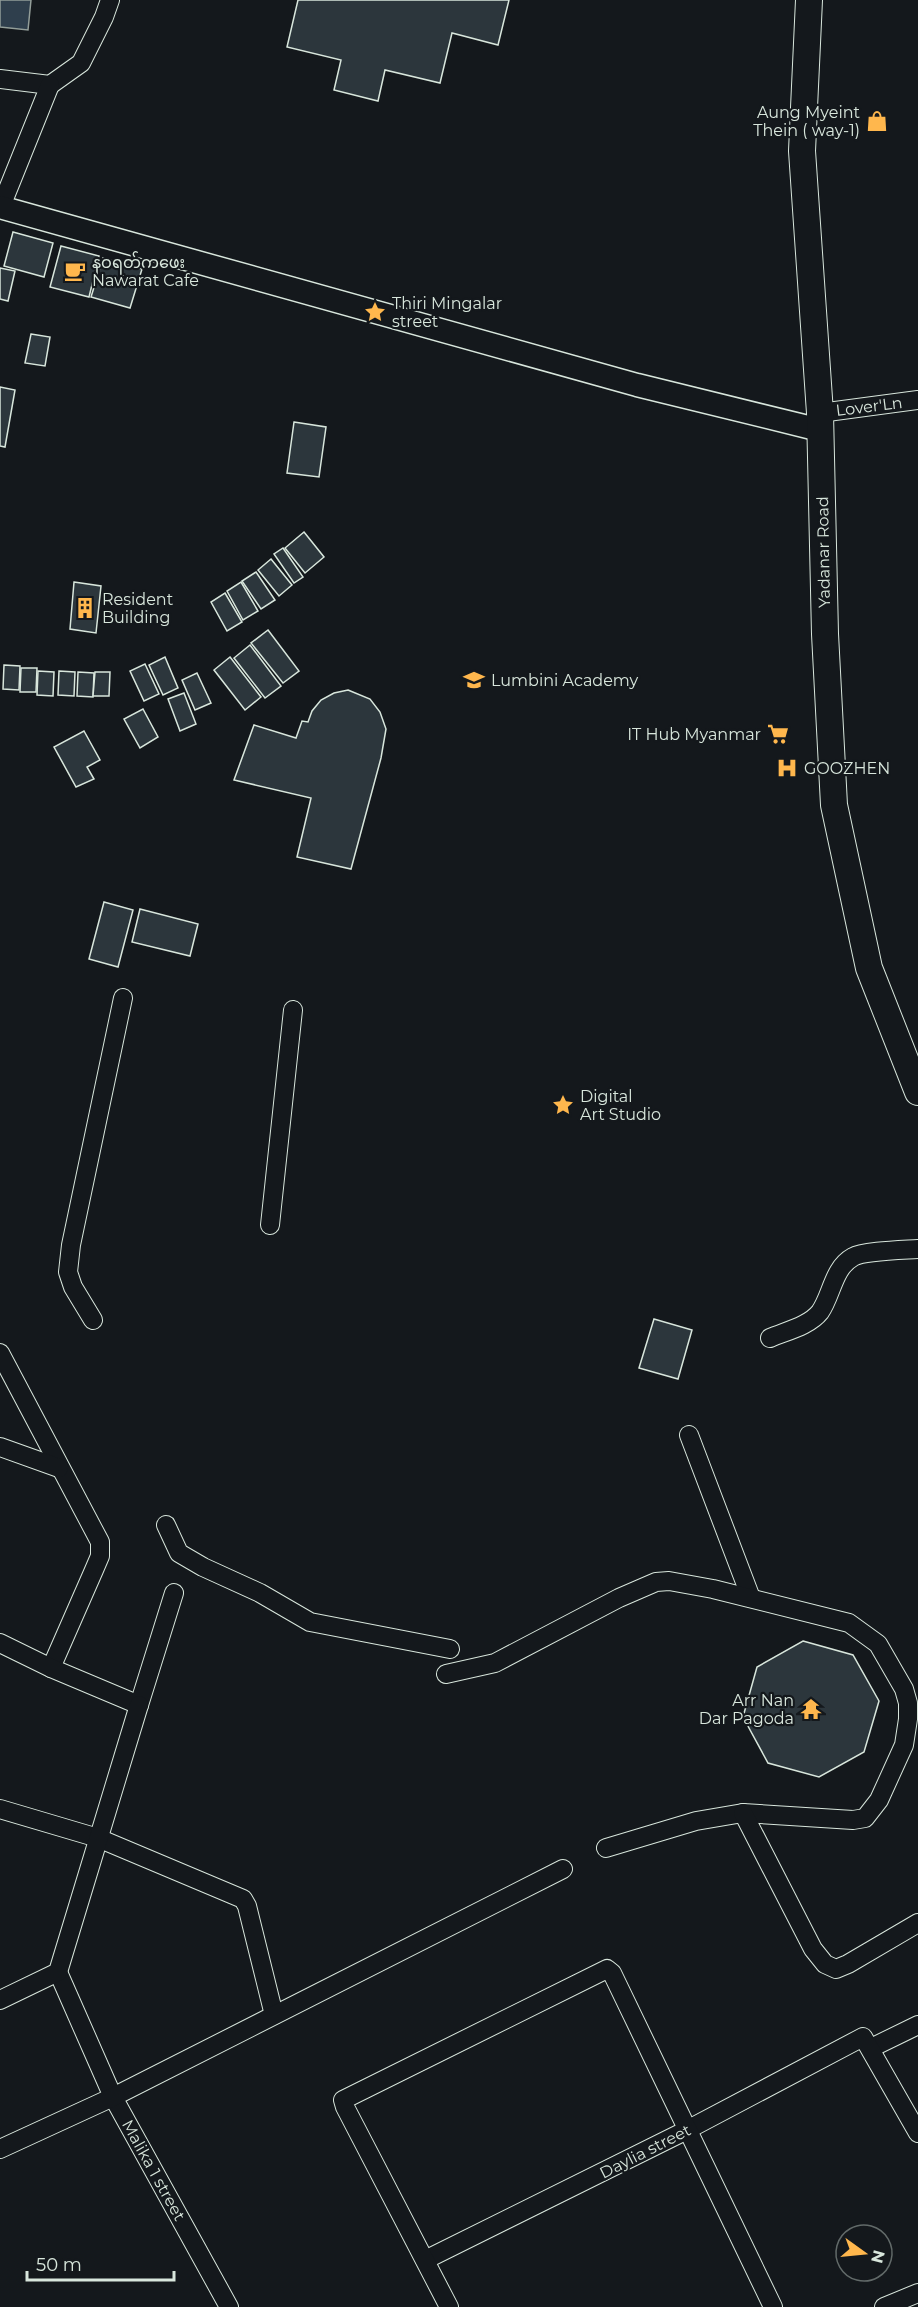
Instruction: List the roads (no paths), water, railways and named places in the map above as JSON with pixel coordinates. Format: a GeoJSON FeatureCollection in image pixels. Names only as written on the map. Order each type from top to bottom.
{"type":"FeatureCollection","features":[{"type":"Feature","properties":{"kind":"main road","name":"Yadanar Road"},"geometry":{"type":"LineString","coordinates":[[809,0],[802,151],[820,421],[825,634],[834,805],[869,968],[915,1076]]}},
{"type":"Feature","properties":{"kind":"street"},"geometry":{"type":"LineString","coordinates":[[110,0],[81,63],[50,85],[0,208],[638,385],[820,421]]}},
{"type":"Feature","properties":{"kind":"street"},"geometry":{"type":"LineString","coordinates":[[0,79],[50,85]]}},
{"type":"Feature","properties":{"kind":"street","name":"Lover'Ln"},"geometry":{"type":"LineString","coordinates":[[820,421],[918,400]]}},
{"type":"Feature","properties":{"kind":"street"},"geometry":{"type":"LineString","coordinates":[[93,1320],[73,1287],[68,1272],[71,1245],[123,998]]}},
{"type":"Feature","properties":{"kind":"street"},"geometry":{"type":"LineString","coordinates":[[270,1225],[293,1010]]}},
{"type":"Feature","properties":{"kind":"street"},"geometry":{"type":"LineString","coordinates":[[770,1338],[805,1324],[819,1314],[837,1275],[845,1263],[855,1256],[918,1249]]}},
{"type":"Feature","properties":{"kind":"street"},"geometry":{"type":"LineString","coordinates":[[0,1353],[100,1542],[100,1556],[51,1668]]}},
{"type":"Feature","properties":{"kind":"street"},"geometry":{"type":"LineString","coordinates":[[689,1435],[751,1598]]}},
{"type":"Feature","properties":{"kind":"street"},"geometry":{"type":"LineString","coordinates":[[0,1447],[59,1468]]}},
{"type":"Feature","properties":{"kind":"street"},"geometry":{"type":"LineString","coordinates":[[166,1525],[180,1552],[203,1567],[260,1593],[310,1622],[450,1649]]}},
{"type":"Feature","properties":{"kind":"street"},"geometry":{"type":"LineString","coordinates":[[446,1674],[495,1663],[619,1598],[656,1582],[680,1583],[751,1598],[849,1623],[878,1644],[911,1685],[904,1745],[879,1800],[865,1818],[853,1820],[743,1813],[696,1821],[606,1848]]}},
{"type":"Feature","properties":{"kind":"street"},"geometry":{"type":"LineString","coordinates":[[0,2000],[58,1972],[174,1593]]}},
{"type":"Feature","properties":{"kind":"street"},"geometry":{"type":"LineString","coordinates":[[0,1643],[51,1668],[139,1705]]}},
{"type":"Feature","properties":{"kind":"street"},"geometry":{"type":"LineString","coordinates":[[0,1809],[98,1838],[243,1899],[247,1906],[274,2015]]}},
{"type":"Feature","properties":{"kind":"street"},"geometry":{"type":"LineString","coordinates":[[743,1813],[813,1948],[825,1965],[836,1969],[848,1964],[918,1923]]}},
{"type":"Feature","properties":{"kind":"street"},"geometry":{"type":"LineString","coordinates":[[0,2149],[113,2097],[563,1869]]}},
{"type":"Feature","properties":{"kind":"street"},"geometry":{"type":"LineString","coordinates":[[449,2307],[343,2100],[607,1970],[612,1973],[773,2307]]}},
{"type":"Feature","properties":{"kind":"street","name":"Malika 1 street"},"geometry":{"type":"LineString","coordinates":[[58,1972],[113,2097],[229,2307]]}},
{"type":"Feature","properties":{"kind":"street","name":"Daylia street"},"geometry":{"type":"LineString","coordinates":[[425,2260],[867,2043],[918,2025]]}},
{"type":"Feature","properties":{"kind":"street"},"geometry":{"type":"LineString","coordinates":[[867,2043],[918,2133]]}},
{"type":"Feature","properties":{"kind":"street"},"geometry":{"type":"LineString","coordinates":[[884,2307],[918,2293]]}},
{"type":"Feature","properties":{"kind":"water"},"geometry":{"type":"Polygon","coordinates":[[[0,0],[31,0],[28,30],[0,27],[0,0]]]}},
{"type":"Feature","properties":{"kind":"place","name":"Aung Myeint Thein ( way-1)"},"geometry":{"type":"Point","coordinates":[877,121]}},
{"type":"Feature","properties":{"kind":"place","name":"နဝရတ်ကဖေး Nawarat Cafe"},"geometry":{"type":"Point","coordinates":[75,271]}},
{"type":"Feature","properties":{"kind":"place","name":"Thiri Mingalar street"},"geometry":{"type":"Point","coordinates":[375,312]}},
{"type":"Feature","properties":{"kind":"place","name":"Resident Building"},"geometry":{"type":"Point","coordinates":[85,608]}},
{"type":"Feature","properties":{"kind":"place","name":"Lumbini Academy"},"geometry":{"type":"Point","coordinates":[474,680]}},
{"type":"Feature","properties":{"kind":"place","name":"IT Hub Myanmar"},"geometry":{"type":"Point","coordinates":[778,734]}},
{"type":"Feature","properties":{"kind":"place","name":"GOOZHEN"},"geometry":{"type":"Point","coordinates":[787,768]}},
{"type":"Feature","properties":{"kind":"place","name":"Digital Art Studio"},"geometry":{"type":"Point","coordinates":[563,1105]}},
{"type":"Feature","properties":{"kind":"place","name":"Arr Nan Dar Pagoda"},"geometry":{"type":"Point","coordinates":[811,1709]}}]}
